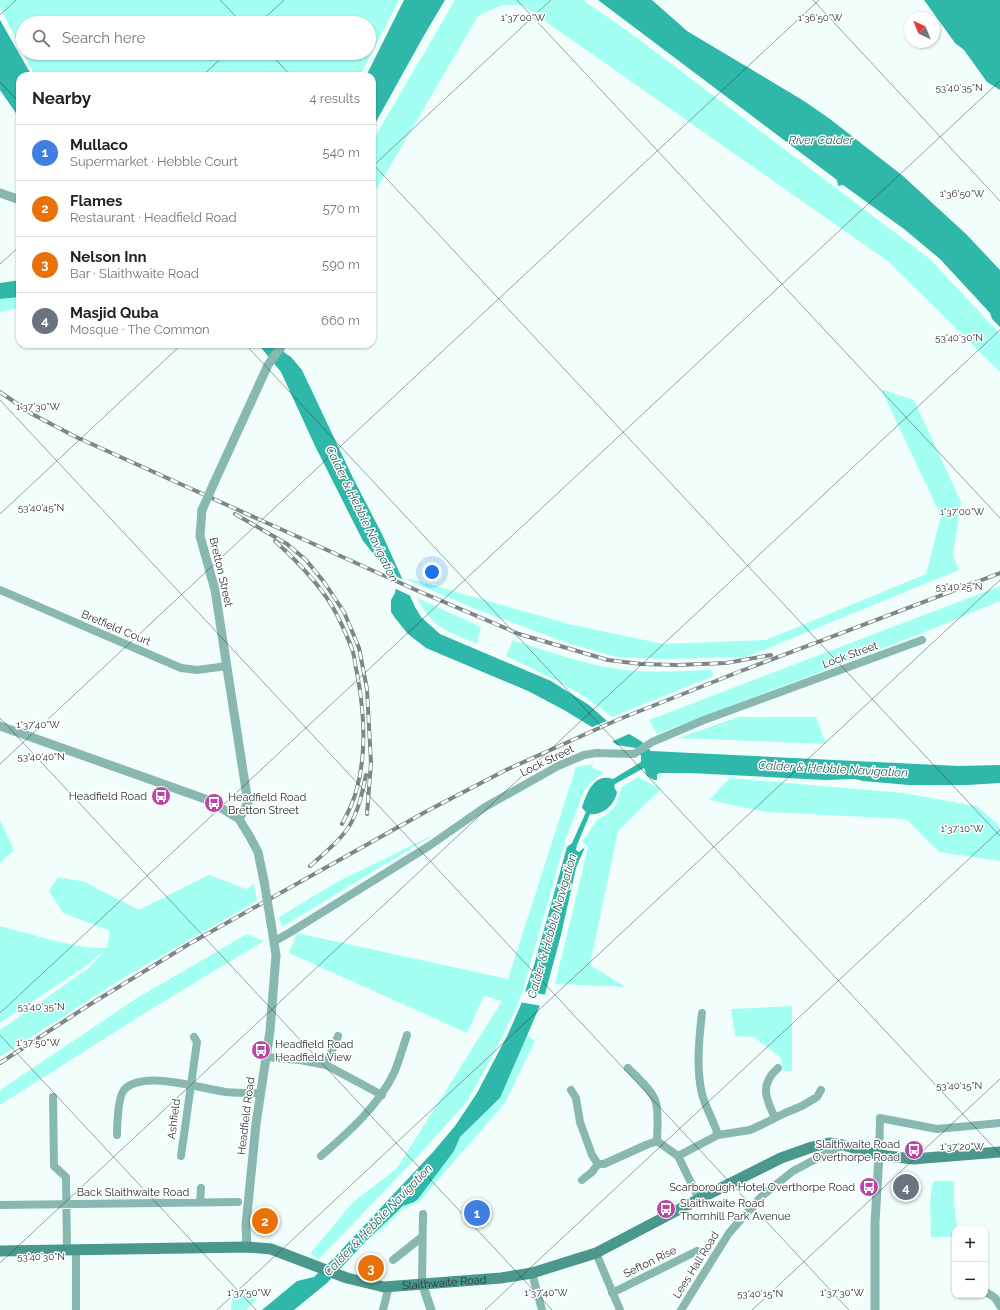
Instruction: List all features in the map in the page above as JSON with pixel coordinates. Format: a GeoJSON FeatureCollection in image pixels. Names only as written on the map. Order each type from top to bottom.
{"type":"FeatureCollection","features":[{"type":"Feature","properties":{"kind":"main road","name":"Slaithwaite Road"},"geometry":{"type":"LineString","coordinates":[[0,1250],[247,1247],[271,1249],[347,1278],[384,1287],[501,1278],[532,1272],[596,1254],[699,1199],[781,1158],[812,1147],[829,1144],[843,1145],[879,1156],[913,1159],[1000,1152]]}},
{"type":"Feature","properties":{"kind":"street"},"geometry":{"type":"LineString","coordinates":[[0,193],[16,199]]}},
{"type":"Feature","properties":{"kind":"street","name":"Bretton Street"},"geometry":{"type":"LineString","coordinates":[[238,819],[248,802],[216,590],[200,536],[202,510],[268,365],[280,348]]}},
{"type":"Feature","properties":{"kind":"street","name":"Bretfield Court"},"geometry":{"type":"LineString","coordinates":[[0,590],[181,668],[197,670],[227,666]]}},
{"type":"Feature","properties":{"kind":"street","name":"Lock Street"},"geometry":{"type":"LineString","coordinates":[[275,941],[423,850],[490,804],[558,766],[584,755],[596,753],[634,754],[652,742],[704,720],[922,640]]}},
{"type":"Feature","properties":{"kind":"street","name":"Headfield Road"},"geometry":{"type":"LineString","coordinates":[[0,726],[208,800],[238,819],[258,852],[275,941],[276,955],[270,1031],[256,1124],[246,1225],[247,1247]]}},
{"type":"Feature","properties":{"kind":"street"},"geometry":{"type":"LineString","coordinates":[[702,1013],[699,1075],[702,1094],[718,1135]]}},
{"type":"Feature","properties":{"kind":"street"},"geometry":{"type":"LineString","coordinates":[[321,1156],[348,1133],[382,1095],[394,1072],[407,1035]]}},
{"type":"Feature","properties":{"kind":"street"},"geometry":{"type":"LineString","coordinates":[[326,1065],[338,1036]]}},
{"type":"Feature","properties":{"kind":"street","name":"Ashfield"},"geometry":{"type":"LineString","coordinates":[[181,1156],[197,1042],[194,1037]]}},
{"type":"Feature","properties":{"kind":"street"},"geometry":{"type":"LineString","coordinates":[[266,1057],[300,1060],[326,1065],[382,1095]]}},
{"type":"Feature","properties":{"kind":"street"},"geometry":{"type":"LineString","coordinates":[[628,1068],[650,1092],[656,1103],[658,1123],[657,1142]]}},
{"type":"Feature","properties":{"kind":"street"},"geometry":{"type":"LineString","coordinates":[[775,1118],[765,1096],[767,1083],[772,1073],[778,1068]]}},
{"type":"Feature","properties":{"kind":"street","name":"Ashfield"},"geometry":{"type":"LineString","coordinates":[[117,1135],[119,1105],[123,1090],[132,1085],[149,1080],[174,1081],[226,1092],[260,1093]]}},
{"type":"Feature","properties":{"kind":"street"},"geometry":{"type":"LineString","coordinates":[[571,1090],[576,1098],[580,1122],[592,1154],[598,1164]]}},
{"type":"Feature","properties":{"kind":"street"},"geometry":{"type":"LineString","coordinates":[[678,1156],[718,1135],[750,1130],[802,1106],[817,1097],[821,1090]]}},
{"type":"Feature","properties":{"kind":"street"},"geometry":{"type":"LineString","coordinates":[[54,1097],[54,1166],[66,1177],[76,1310]]}},
{"type":"Feature","properties":{"kind":"street"},"geometry":{"type":"LineString","coordinates":[[875,1310],[876,1223],[880,1118],[937,1129],[1000,1123]]}},
{"type":"Feature","properties":{"kind":"street"},"geometry":{"type":"LineString","coordinates":[[598,1164],[604,1164],[646,1145],[657,1142],[678,1156],[699,1199]]}},
{"type":"Feature","properties":{"kind":"street","name":"Lees Hall Road"},"geometry":{"type":"LineString","coordinates":[[682,1310],[729,1233],[762,1196],[793,1171],[843,1145]]}},
{"type":"Feature","properties":{"kind":"street"},"geometry":{"type":"LineString","coordinates":[[582,1180],[592,1172],[598,1164]]}},
{"type":"Feature","properties":{"kind":"street","name":"Back Slaithwaite Road"},"geometry":{"type":"LineString","coordinates":[[200,1203],[201,1188]]}},
{"type":"Feature","properties":{"kind":"street","name":"Back Slaithwaite Road"},"geometry":{"type":"LineString","coordinates":[[0,1205],[238,1202]]}},
{"type":"Feature","properties":{"kind":"street"},"geometry":{"type":"LineString","coordinates":[[423,1214],[422,1283],[431,1310]]}},
{"type":"Feature","properties":{"kind":"street"},"geometry":{"type":"LineString","coordinates":[[393,1260],[422,1237]]}},
{"type":"Feature","properties":{"kind":"street","name":"Sefton Rise"},"geometry":{"type":"LineString","coordinates":[[612,1293],[697,1251]]}},
{"type":"Feature","properties":{"kind":"street"},"geometry":{"type":"LineString","coordinates":[[596,1254],[620,1310]]}},
{"type":"Feature","properties":{"kind":"street"},"geometry":{"type":"LineString","coordinates":[[532,1272],[542,1310]]}},
{"type":"Feature","properties":{"kind":"street"},"geometry":{"type":"LineString","coordinates":[[383,1310],[389,1286]]}},
{"type":"Feature","properties":{"kind":"street"},"geometry":{"type":"LineString","coordinates":[[988,1293],[998,1301],[1000,1306]]}},
{"type":"Feature","properties":{"kind":"shaded area"},"geometry":{"type":"Polygon","coordinates":[[[0,0],[399,0],[376,45],[376,16],[16,16],[16,39],[0,8],[0,0]]]}},
{"type":"Feature","properties":{"kind":"shaded area"},"geometry":{"type":"Polygon","coordinates":[[[455,0],[583,0],[632,34],[930,259],[1000,334],[1000,372],[889,262],[522,5],[502,5],[478,16],[376,189],[376,135],[455,0]]]}},
{"type":"Feature","properties":{"kind":"shaded area"},"geometry":{"type":"Polygon","coordinates":[[[27,60],[368,60],[362,72],[33,72],[27,60]]]}},
{"type":"Feature","properties":{"kind":"shaded area"},"geometry":{"type":"Polygon","coordinates":[[[16,297],[16,309],[0,312],[0,299],[16,297]]]}},
{"type":"Feature","properties":{"kind":"shaded area"},"geometry":{"type":"Polygon","coordinates":[[[881,389],[914,400],[961,502],[953,555],[959,570],[746,657],[662,659],[617,657],[573,645],[478,610],[410,581],[407,578],[569,624],[663,644],[766,640],[926,574],[941,516],[881,389]]]}},
{"type":"Feature","properties":{"kind":"shaded area"},"geometry":{"type":"Polygon","coordinates":[[[1000,586],[1000,601],[920,634],[657,734],[649,720],[1000,586]]]}},
{"type":"Feature","properties":{"kind":"shaded area"},"geometry":{"type":"Polygon","coordinates":[[[417,598],[481,627],[477,644],[441,627],[428,616],[417,598]]]}},
{"type":"Feature","properties":{"kind":"shaded area"},"geometry":{"type":"Polygon","coordinates":[[[513,640],[568,658],[611,668],[668,672],[711,670],[714,676],[612,717],[600,707],[574,691],[506,656],[513,640]]]}},
{"type":"Feature","properties":{"kind":"shaded area"},"geometry":{"type":"Polygon","coordinates":[[[739,717],[816,717],[826,744],[678,738],[739,717]]]}},
{"type":"Feature","properties":{"kind":"shaded area"},"geometry":{"type":"Polygon","coordinates":[[[593,764],[592,768],[604,772],[590,783],[584,791],[566,838],[523,990],[514,1013],[490,1061],[466,1103],[420,1154],[319,1259],[310,1254],[352,1203],[397,1168],[502,1001],[484,996],[467,1033],[289,953],[297,933],[508,979],[576,767],[593,764]]]}},
{"type":"Feature","properties":{"kind":"shaded area"},"geometry":{"type":"Polygon","coordinates":[[[638,777],[661,789],[618,831],[590,965],[626,987],[555,984],[588,847],[582,842],[597,820],[607,814],[615,806],[622,787],[638,777]]]}},
{"type":"Feature","properties":{"kind":"shaded area"},"geometry":{"type":"Polygon","coordinates":[[[730,778],[904,793],[976,806],[998,824],[1000,829],[1000,861],[939,852],[906,819],[767,812],[709,800],[730,778]]]}},
{"type":"Feature","properties":{"kind":"shaded area"},"geometry":{"type":"Polygon","coordinates":[[[0,820],[14,850],[0,863],[0,820]]]}},
{"type":"Feature","properties":{"kind":"shaded area"},"geometry":{"type":"Polygon","coordinates":[[[437,833],[282,927],[279,917],[337,882],[437,833]]]}},
{"type":"Feature","properties":{"kind":"shaded area"},"geometry":{"type":"Polygon","coordinates":[[[209,875],[246,889],[254,884],[257,901],[125,977],[0,1057],[0,1030],[89,968],[104,951],[86,966],[0,1023],[0,926],[67,944],[94,948],[107,948],[110,931],[63,913],[49,891],[58,877],[85,882],[139,910],[209,875]]]}},
{"type":"Feature","properties":{"kind":"shaded area"},"geometry":{"type":"Polygon","coordinates":[[[247,934],[264,941],[148,1011],[0,1105],[0,1090],[137,998],[247,934]]]}},
{"type":"Feature","properties":{"kind":"shaded area"},"geometry":{"type":"Polygon","coordinates":[[[792,1006],[792,1071],[783,1071],[781,1058],[754,1037],[735,1036],[731,1009],[792,1006]]]}},
{"type":"Feature","properties":{"kind":"shaded area"},"geometry":{"type":"Polygon","coordinates":[[[527,1035],[535,1041],[505,1103],[419,1202],[403,1209],[378,1233],[375,1232],[404,1206],[414,1202],[454,1151],[460,1137],[499,1100],[527,1035]]]}},
{"type":"Feature","properties":{"kind":"shaded area"},"geometry":{"type":"Polygon","coordinates":[[[933,1181],[954,1181],[957,1226],[952,1226],[952,1237],[931,1237],[930,1202],[933,1181]]]}},
{"type":"Feature","properties":{"kind":"shaded area"},"geometry":{"type":"Polygon","coordinates":[[[251,1293],[256,1300],[246,1310],[231,1310],[233,1294],[251,1293]]]}},
{"type":"Feature","properties":{"kind":"water"},"geometry":{"type":"Polygon","coordinates":[[[404,0],[445,0],[376,122],[376,72],[368,72],[374,60],[376,60],[376,56],[404,0]]]}},
{"type":"Feature","properties":{"kind":"water","name":"River Calder"},"geometry":{"type":"Polygon","coordinates":[[[598,0],[652,0],[687,31],[804,101],[830,119],[903,176],[966,234],[1000,270],[1000,327],[992,319],[990,313],[940,259],[904,229],[843,185],[838,186],[837,180],[598,0]]]}},
{"type":"Feature","properties":{"kind":"water"},"geometry":{"type":"Polygon","coordinates":[[[924,0],[1000,0],[1000,90],[987,82],[964,50],[955,43],[940,22],[940,12],[933,12],[924,0]]]}},
{"type":"Feature","properties":{"kind":"water"},"geometry":{"type":"Polygon","coordinates":[[[0,20],[16,48],[16,60],[23,60],[30,72],[16,72],[16,113],[0,90],[0,20]]]}},
{"type":"Feature","properties":{"kind":"water"},"geometry":{"type":"Polygon","coordinates":[[[16,281],[16,297],[0,299],[0,283],[16,281]]]}},
{"type":"Feature","properties":{"kind":"water","name":"Calder & Hebble Navigation"},"geometry":{"type":"Polygon","coordinates":[[[261,348],[281,348],[302,370],[353,478],[382,534],[415,607],[421,617],[440,634],[551,681],[589,705],[607,721],[641,741],[651,751],[958,766],[1000,765],[1000,783],[967,785],[909,785],[855,779],[825,780],[690,773],[661,773],[657,774],[657,780],[654,780],[647,776],[644,768],[615,784],[614,787],[617,792],[614,801],[604,811],[590,814],[577,845],[576,850],[579,852],[585,847],[576,868],[561,935],[545,994],[500,1098],[460,1137],[454,1151],[418,1199],[403,1206],[366,1241],[327,1283],[294,1310],[262,1310],[297,1281],[314,1277],[333,1259],[433,1152],[455,1126],[477,1093],[508,1034],[520,1007],[535,962],[567,847],[572,843],[586,812],[582,808],[589,791],[596,781],[606,778],[613,779],[641,762],[641,756],[636,748],[617,745],[592,727],[564,710],[528,691],[426,648],[408,634],[391,612],[391,600],[395,593],[396,587],[390,574],[363,541],[315,446],[281,372],[261,348]]]}},
{"type":"Feature","properties":{"kind":"pier"},"geometry":{"type":"Polygon","coordinates":[[[387,572],[404,580],[411,596],[394,588],[387,572]]]}},
{"type":"Feature","properties":{"kind":"pier"},"geometry":{"type":"Polygon","coordinates":[[[609,720],[631,733],[609,743],[590,728],[609,720]]]}},
{"type":"Feature","properties":{"kind":"pier"},"geometry":{"type":"Polygon","coordinates":[[[523,991],[547,995],[542,1006],[519,1002],[523,991]]]}},
{"type":"Feature","properties":{"kind":"railway"},"geometry":{"type":"LineString","coordinates":[[0,392],[32,414],[76,437],[416,590],[519,634],[608,660],[641,664],[677,665],[726,663],[771,655]]}},
{"type":"Feature","properties":{"kind":"railway"},"geometry":{"type":"LineString","coordinates":[[235,514],[287,544],[306,560],[324,582],[344,612],[359,648],[367,689],[371,763],[367,814]]}},
{"type":"Feature","properties":{"kind":"railway"},"geometry":{"type":"LineString","coordinates":[[275,541],[301,566],[325,595],[348,638],[354,655],[363,716],[362,760],[356,793],[351,807],[342,824]]}},
{"type":"Feature","properties":{"kind":"railway"},"geometry":{"type":"LineString","coordinates":[[0,1063],[89,1005],[189,944],[427,811],[506,770],[617,720],[741,671],[1000,573]]}},
{"type":"Feature","properties":{"kind":"railway"},"geometry":{"type":"LineString","coordinates":[[310,866],[335,843],[348,828],[357,810],[366,775]]}},
{"type":"Feature","properties":{"kind":"place","name":"Headfield Road"},"geometry":{"type":"Point","coordinates":[161,796]}},
{"type":"Feature","properties":{"kind":"place","name":"Headfield Road Bretton Street"},"geometry":{"type":"Point","coordinates":[214,803]}},
{"type":"Feature","properties":{"kind":"place","name":"Headfield Road Headfield View"},"geometry":{"type":"Point","coordinates":[261,1050]}},
{"type":"Feature","properties":{"kind":"place","name":"Slaithwaite Road Overthorpe Road"},"geometry":{"type":"Point","coordinates":[914,1150]}},
{"type":"Feature","properties":{"kind":"place","name":"Scarborough Hotel Overthorpe Road"},"geometry":{"type":"Point","coordinates":[869,1187]}},
{"type":"Feature","properties":{"kind":"place","name":"Masjid Quba"},"geometry":{"type":"Point","coordinates":[906,1187]}},
{"type":"Feature","properties":{"kind":"place","name":"Slaithwaite Road Thornhill Park Avenue"},"geometry":{"type":"Point","coordinates":[666,1209]}},
{"type":"Feature","properties":{"kind":"place","name":"Mullaco"},"geometry":{"type":"Point","coordinates":[477,1213]}},
{"type":"Feature","properties":{"kind":"place","name":"Flames"},"geometry":{"type":"Point","coordinates":[265,1221]}},
{"type":"Feature","properties":{"kind":"place","name":"Nelson Inn"},"geometry":{"type":"Point","coordinates":[371,1268]}}]}
